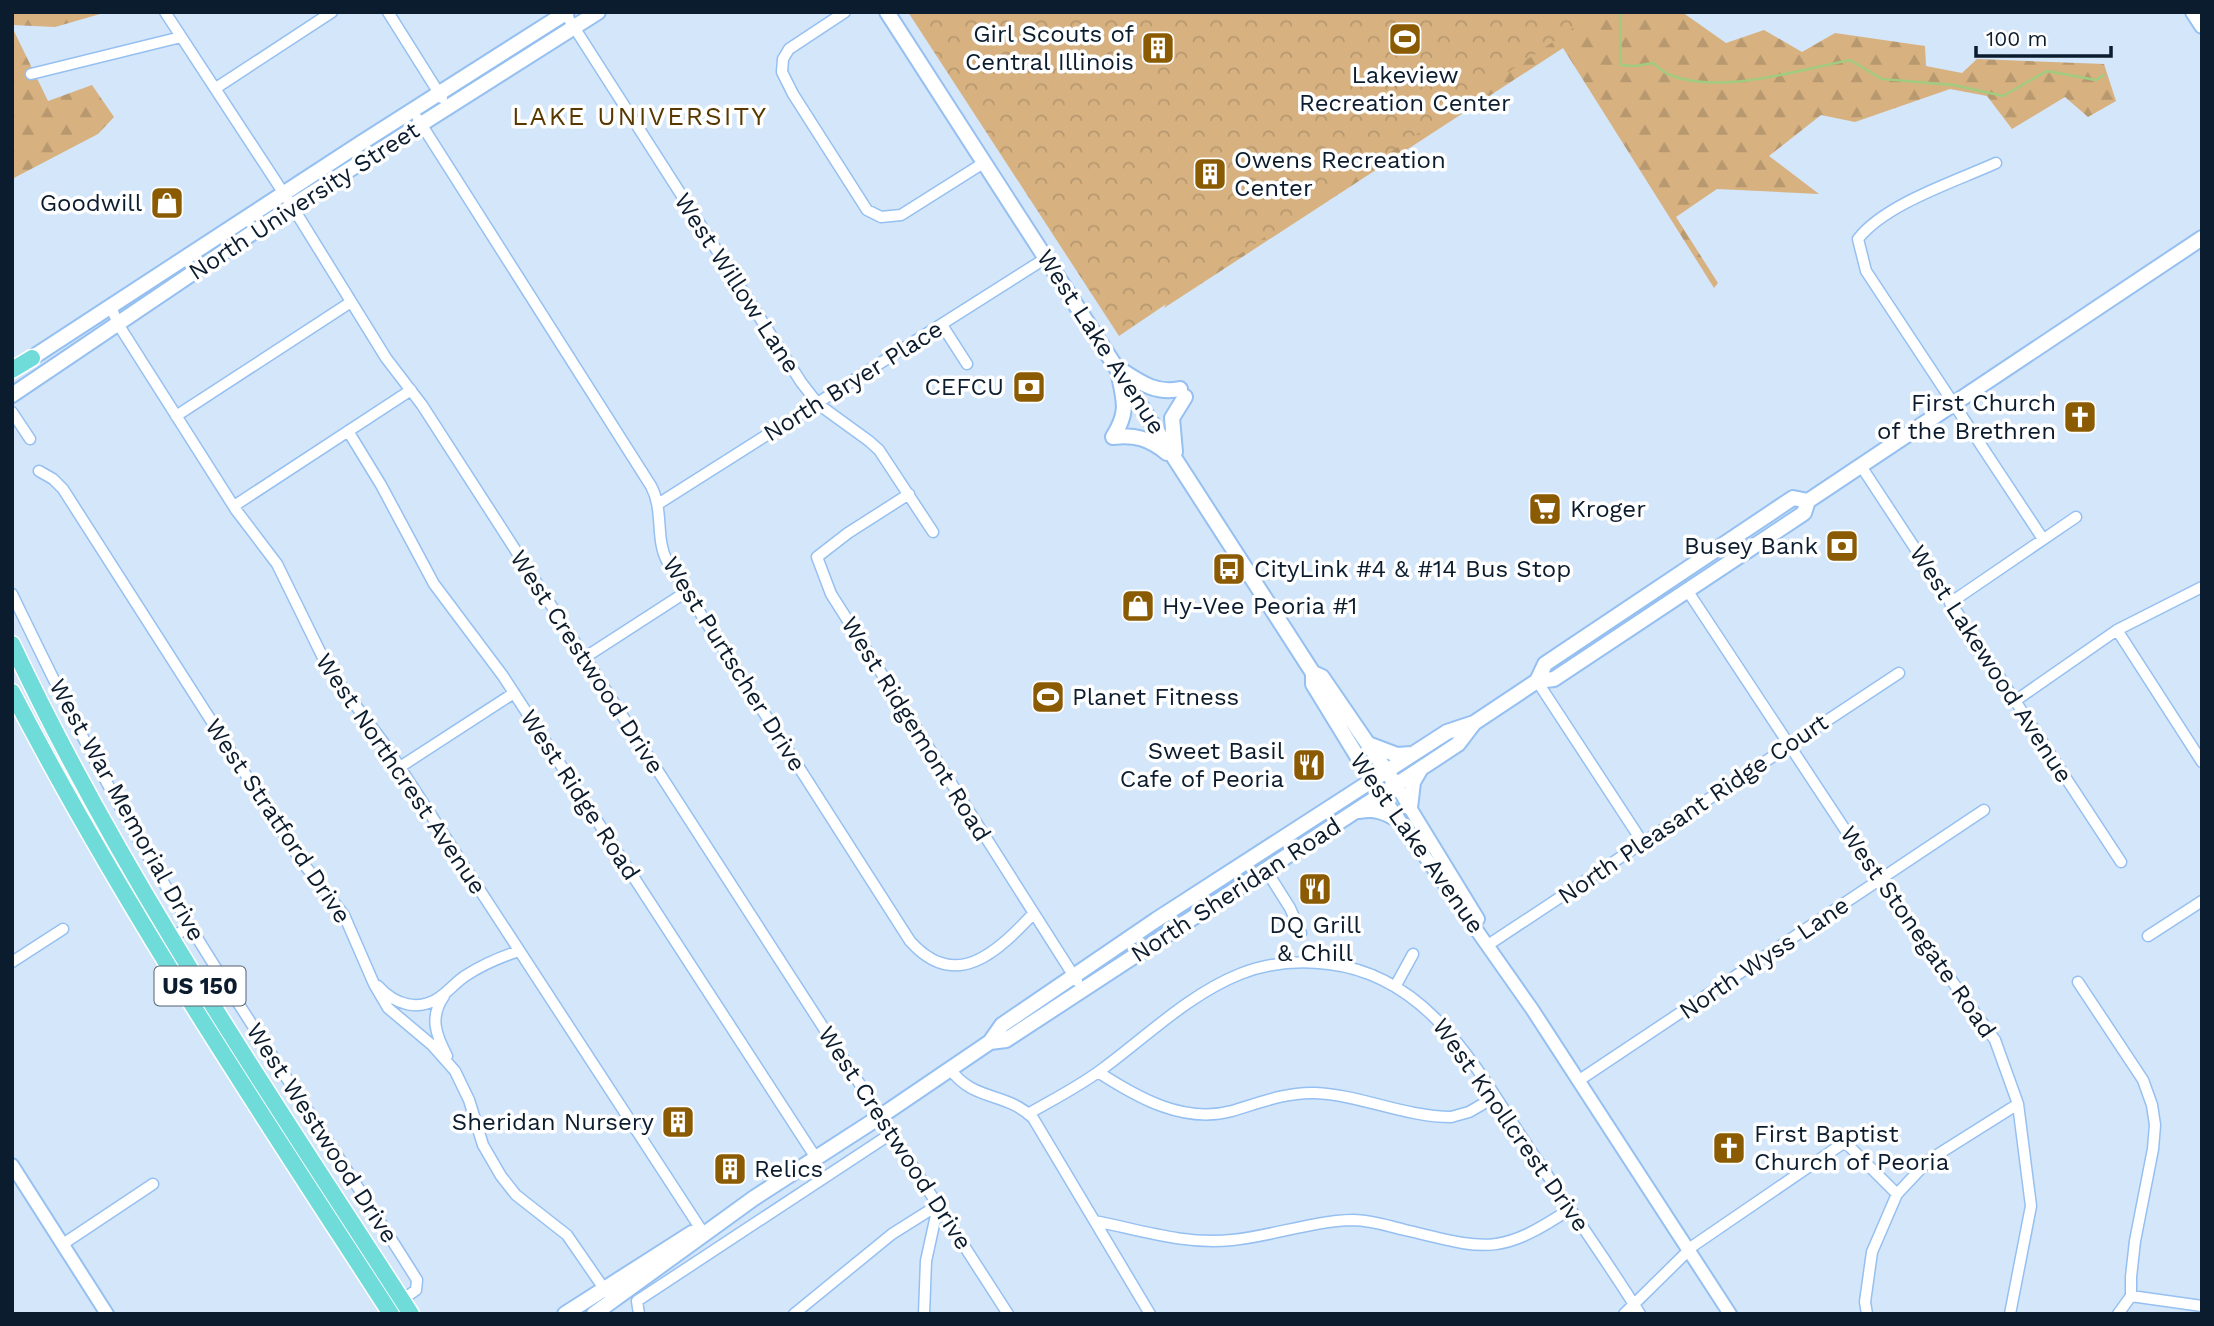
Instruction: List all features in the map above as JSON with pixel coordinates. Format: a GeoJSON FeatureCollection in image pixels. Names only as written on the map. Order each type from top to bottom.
{"type":"FeatureCollection","features":[{"type":"Feature","properties":{"kind":"highway"},"geometry":{"type":"LineString","coordinates":[[12,370],[32,358]]}},
{"type":"Feature","properties":{"kind":"highway","name":"West War Memorial Drive"},"geometry":{"type":"LineString","coordinates":[[12,644],[89,797],[171,939],[409,1309]]}},
{"type":"Feature","properties":{"kind":"highway","name":"West War Memorial Drive"},"geometry":{"type":"LineString","coordinates":[[12,692],[77,814],[156,948],[390,1314]]}},
{"type":"Feature","properties":{"kind":"main road","name":"North University Street"},"geometry":{"type":"LineString","coordinates":[[32,358],[288,200],[422,124],[598,12]]}},
{"type":"Feature","properties":{"kind":"main road","name":"West Lake Avenue"},"geometry":{"type":"LineString","coordinates":[[887,12],[1314,673],[1322,677],[1395,785]]}},
{"type":"Feature","properties":{"kind":"main road"},"geometry":{"type":"LineString","coordinates":[[2193,12],[2202,26]]}},
{"type":"Feature","properties":{"kind":"main road","name":"North University Street"},"geometry":{"type":"LineString","coordinates":[[12,395],[118,324],[413,110],[566,13]]}},
{"type":"Feature","properties":{"kind":"main road","name":"North Sheridan Road"},"geometry":{"type":"LineString","coordinates":[[565,1314],[621,1276],[702,1231],[881,1116],[990,1042],[1002,1025],[1156,920],[1447,732],[1474,723],[1537,681],[1554,679],[1804,513],[1808,501],[2202,238]]}},
{"type":"Feature","properties":{"kind":"main road"},"geometry":{"type":"LineString","coordinates":[[1117,368],[1141,384],[1158,391],[1182,393],[1172,418],[1176,460]]}},
{"type":"Feature","properties":{"kind":"main road"},"geometry":{"type":"LineString","coordinates":[[1117,368],[1124,410],[1122,422],[1113,437],[1127,435],[1143,438],[1176,460]]}},
{"type":"Feature","properties":{"kind":"main road","name":"North Sheridan Road"},"geometry":{"type":"LineString","coordinates":[[1537,681],[1545,664],[1793,498],[1808,501]]}},
{"type":"Feature","properties":{"kind":"main road"},"geometry":{"type":"LineString","coordinates":[[1653,612],[1662,597],[1678,582],[1680,575],[1698,575],[1719,569]]}},
{"type":"Feature","properties":{"kind":"main road","name":"West Lake Avenue"},"geometry":{"type":"LineString","coordinates":[[1314,673],[1313,684],[1381,794]]}},
{"type":"Feature","properties":{"kind":"main road","name":"North Sheridan Road"},"geometry":{"type":"LineString","coordinates":[[990,1042],[1006,1040],[1220,901],[1458,744],[1474,723]]}},
{"type":"Feature","properties":{"kind":"main road"},"geometry":{"type":"LineString","coordinates":[[1368,744],[1397,755],[1414,754]]}},
{"type":"Feature","properties":{"kind":"main road"},"geometry":{"type":"LineString","coordinates":[[1346,798],[1354,781],[1357,758]]}},
{"type":"Feature","properties":{"kind":"main road"},"geometry":{"type":"LineString","coordinates":[[1410,808],[1413,782],[1420,769]]}},
{"type":"Feature","properties":{"kind":"main road"},"geometry":{"type":"LineString","coordinates":[[1355,812],[1370,809],[1385,812],[1398,820]]}},
{"type":"Feature","properties":{"kind":"main road"},"geometry":{"type":"LineString","coordinates":[[1266,870],[1265,861],[1283,848],[1290,834]]}},
{"type":"Feature","properties":{"kind":"main road"},"geometry":{"type":"LineString","coordinates":[[1156,920],[1163,923],[1174,921],[1197,907],[1220,901]]}},
{"type":"Feature","properties":{"kind":"main road"},"geometry":{"type":"LineString","coordinates":[[1117,968],[1132,949],[1154,933],[1157,928],[1156,920]]}},
{"type":"Feature","properties":{"kind":"main road","name":"North Sheridan Road"},"geometry":{"type":"LineString","coordinates":[[594,1314],[612,1301],[634,1295],[702,1231]]}},
{"type":"Feature","properties":{"kind":"street","name":"West Crestwood Drive"},"geometry":{"type":"LineString","coordinates":[[165,12],[288,200],[386,358],[411,390],[1008,1314]]}},
{"type":"Feature","properties":{"kind":"street"},"geometry":{"type":"LineString","coordinates":[[216,88],[332,12]]}},
{"type":"Feature","properties":{"kind":"street"},"geometry":{"type":"LineString","coordinates":[[388,12],[448,108]]}},
{"type":"Feature","properties":{"kind":"street"},"geometry":{"type":"LineString","coordinates":[[845,12],[789,49],[783,59],[782,72],[789,88],[867,210],[884,217],[901,215],[985,162]]}},
{"type":"Feature","properties":{"kind":"street","name":"West Willow Lane"},"geometry":{"type":"LineString","coordinates":[[566,13],[771,336],[818,404],[875,445],[933,532]]}},
{"type":"Feature","properties":{"kind":"street"},"geometry":{"type":"LineString","coordinates":[[31,74],[181,37]]}},
{"type":"Feature","properties":{"kind":"street","name":"West Purtscher Drive"},"geometry":{"type":"LineString","coordinates":[[413,110],[651,486],[658,504],[662,550],[687,592],[915,946],[943,963],[969,964],[997,950],[1033,914]]}},
{"type":"Feature","properties":{"kind":"street"},"geometry":{"type":"LineString","coordinates":[[1996,163],[1888,211],[1868,225],[1858,239],[1866,271],[2043,539]]}},
{"type":"Feature","properties":{"kind":"street","name":"North Bryer Place"},"geometry":{"type":"LineString","coordinates":[[658,504],[1046,258]]}},
{"type":"Feature","properties":{"kind":"street"},"geometry":{"type":"LineString","coordinates":[[176,416],[351,302]]}},
{"type":"Feature","properties":{"kind":"street","name":"West Northcrest Avenue"},"geometry":{"type":"LineString","coordinates":[[111,307],[118,324],[176,416],[234,506],[276,564],[329,670],[375,729],[702,1231]]}},
{"type":"Feature","properties":{"kind":"street"},"geometry":{"type":"LineString","coordinates":[[942,325],[967,364]]}},
{"type":"Feature","properties":{"kind":"street"},"geometry":{"type":"LineString","coordinates":[[234,506],[411,390]]}},
{"type":"Feature","properties":{"kind":"street"},"geometry":{"type":"LineString","coordinates":[[12,412],[30,439]]}},
{"type":"Feature","properties":{"kind":"street","name":"West Ridge Road"},"geometry":{"type":"LineString","coordinates":[[348,431],[381,485],[434,584],[514,693],[816,1158]]}},
{"type":"Feature","properties":{"kind":"street","name":"West Lakewood Avenue"},"geometry":{"type":"LineString","coordinates":[[1861,466],[2121,862]]}},
{"type":"Feature","properties":{"kind":"street","name":"West Stratford Drive"},"geometry":{"type":"LineString","coordinates":[[39,471],[58,483],[71,501],[299,858],[341,910],[366,968],[388,1008],[439,1052],[457,1075],[469,1100],[483,1145],[501,1176],[516,1195],[567,1235],[612,1301]]}},
{"type":"Feature","properties":{"kind":"street","name":"West Ridgemont Road"},"geometry":{"type":"LineString","coordinates":[[909,494],[848,533],[817,557],[831,594],[1084,990]]}},
{"type":"Feature","properties":{"kind":"street"},"geometry":{"type":"LineString","coordinates":[[1951,603],[2076,517]]}},
{"type":"Feature","properties":{"kind":"street"},"geometry":{"type":"LineString","coordinates":[[2015,701],[2117,630],[2202,587]]}},
{"type":"Feature","properties":{"kind":"street","name":"West Stonegate Road"},"geometry":{"type":"LineString","coordinates":[[1687,590],[1879,881],[1995,1040],[2018,1104],[2031,1206],[2010,1314]]}},
{"type":"Feature","properties":{"kind":"street"},"geometry":{"type":"LineString","coordinates":[[584,658],[687,592]]}},
{"type":"Feature","properties":{"kind":"street","name":"West Westwood Drive"},"geometry":{"type":"LineString","coordinates":[[12,594],[113,794],[190,926],[417,1280],[409,1309]]}},
{"type":"Feature","properties":{"kind":"street"},"geometry":{"type":"LineString","coordinates":[[2117,630],[2202,762]]}},
{"type":"Feature","properties":{"kind":"street","name":"North Pleasant Ridge Court"},"geometry":{"type":"LineString","coordinates":[[1490,944],[1899,673]]}},
{"type":"Feature","properties":{"kind":"street"},"geometry":{"type":"LineString","coordinates":[[1537,681],[1643,843]]}},
{"type":"Feature","properties":{"kind":"street"},"geometry":{"type":"LineString","coordinates":[[400,767],[514,693]]}},
{"type":"Feature","properties":{"kind":"street","name":"West Lake Avenue"},"geometry":{"type":"LineString","coordinates":[[1395,785],[1490,944],[1730,1314]]}},
{"type":"Feature","properties":{"kind":"street","name":"West Lake Avenue"},"geometry":{"type":"LineString","coordinates":[[1381,794],[1490,944]]}},
{"type":"Feature","properties":{"kind":"street","name":"North Wyss Lane"},"geometry":{"type":"LineString","coordinates":[[1578,1081],[1984,810]]}},
{"type":"Feature","properties":{"kind":"street"},"geometry":{"type":"LineString","coordinates":[[1266,870],[1301,933]]}},
{"type":"Feature","properties":{"kind":"street"},"geometry":{"type":"LineString","coordinates":[[2148,936],[2202,901]]}},
{"type":"Feature","properties":{"kind":"street"},"geometry":{"type":"LineString","coordinates":[[156,948],[190,926]]}},
{"type":"Feature","properties":{"kind":"street"},"geometry":{"type":"LineString","coordinates":[[12,962],[63,929]]}},
{"type":"Feature","properties":{"kind":"street"},"geometry":{"type":"LineString","coordinates":[[1306,949],[1308,962]]}},
{"type":"Feature","properties":{"kind":"street"},"geometry":{"type":"LineString","coordinates":[[366,968],[382,990],[402,1003],[414,1006],[428,1004],[481,966],[519,951]]}},
{"type":"Feature","properties":{"kind":"street"},"geometry":{"type":"LineString","coordinates":[[1396,985],[1413,954]]}},
{"type":"Feature","properties":{"kind":"street","name":"West Knollcrest Drive"},"geometry":{"type":"LineString","coordinates":[[1028,1114],[1098,1072],[1224,981],[1265,966],[1308,962],[1346,967],[1396,985],[1424,1006],[1444,1026],[1495,1097],[1640,1314]]}},
{"type":"Feature","properties":{"kind":"street"},"geometry":{"type":"LineString","coordinates":[[2078,982],[2143,1080],[2152,1105],[2155,1125],[2130,1277],[2132,1296],[2118,1314]]}},
{"type":"Feature","properties":{"kind":"street"},"geometry":{"type":"LineString","coordinates":[[449,990],[436,1010],[435,1026],[439,1041],[457,1075]]}},
{"type":"Feature","properties":{"kind":"street"},"geometry":{"type":"LineString","coordinates":[[950,1069],[965,1086],[1014,1104],[1035,1122],[1150,1314]]}},
{"type":"Feature","properties":{"kind":"street"},"geometry":{"type":"LineString","coordinates":[[1098,1072],[1160,1106],[1182,1113],[1202,1115],[1223,1113],[1290,1095],[1315,1093],[1451,1117],[1469,1112],[1495,1097]]}},
{"type":"Feature","properties":{"kind":"street"},"geometry":{"type":"LineString","coordinates":[[1867,1314],[1865,1302],[1872,1252],[1897,1194],[1929,1160],[2018,1104]]}},
{"type":"Feature","properties":{"kind":"street"},"geometry":{"type":"LineString","coordinates":[[634,1295],[892,1133]]}},
{"type":"Feature","properties":{"kind":"street"},"geometry":{"type":"LineString","coordinates":[[1624,1314],[1688,1250],[1844,1142],[1897,1194]]}},
{"type":"Feature","properties":{"kind":"street"},"geometry":{"type":"LineString","coordinates":[[12,1165],[107,1314]]}},
{"type":"Feature","properties":{"kind":"street"},"geometry":{"type":"LineString","coordinates":[[63,1244],[153,1184]]}},
{"type":"Feature","properties":{"kind":"street"},"geometry":{"type":"LineString","coordinates":[[794,1314],[892,1234],[938,1205]]}},
{"type":"Feature","properties":{"kind":"street"},"geometry":{"type":"LineString","coordinates":[[924,1314],[926,1261],[938,1205]]}},
{"type":"Feature","properties":{"kind":"street"},"geometry":{"type":"LineString","coordinates":[[1095,1222],[1173,1238],[1223,1241],[1324,1222],[1360,1220],[1456,1243],[1484,1246],[1519,1239],[1570,1209]]}},
{"type":"Feature","properties":{"kind":"street"},"geometry":{"type":"LineString","coordinates":[[621,1276],[645,1314]]}},
{"type":"Feature","properties":{"kind":"street"},"geometry":{"type":"LineString","coordinates":[[634,1295],[639,1314]]}},
{"type":"Feature","properties":{"kind":"street"},"geometry":{"type":"LineString","coordinates":[[2132,1296],[2202,1306]]}},
{"type":"Feature","properties":{"kind":"green space"},"geometry":{"type":"Polygon","coordinates":[[[12,12],[107,12],[55,27],[12,25],[12,12]]]}},
{"type":"Feature","properties":{"kind":"green space"},"geometry":{"type":"Polygon","coordinates":[[[908,12],[1597,12],[1119,336],[908,12]]]}},
{"type":"Feature","properties":{"kind":"green space"},"geometry":{"type":"Polygon","coordinates":[[[1529,12],[1682,12],[1726,43],[1764,30],[1802,52],[1835,33],[1925,46],[1926,66],[1962,73],[1977,59],[2104,64],[2116,101],[2088,117],[2065,97],[2012,129],[1987,96],[1950,89],[1855,122],[1821,115],[1769,156],[1819,194],[1717,189],[1676,217],[1718,283],[1714,288],[1563,48],[1164,308],[1186,261],[1529,12]]]}},
{"type":"Feature","properties":{"kind":"green space"},"geometry":{"type":"Polygon","coordinates":[[[12,27],[48,101],[92,85],[114,117],[98,134],[12,179],[12,27]]]}},
{"type":"Feature","properties":{"kind":"waterway"},"geometry":{"type":"LineString","coordinates":[[1620,12],[1621,65],[1653,63],[1668,74],[1690,81],[1735,82],[1759,79],[1850,60],[1882,79],[1954,85],[2003,96],[2047,71],[2096,80],[2104,75]]}},
{"type":"Feature","properties":{"kind":"place","name":"Lakeview Recreation Center"},"geometry":{"type":"Point","coordinates":[1405,39]}},
{"type":"Feature","properties":{"kind":"place","name":"Girl Scouts of Central Illinois"},"geometry":{"type":"Point","coordinates":[1158,48]}},
{"type":"Feature","properties":{"kind":"place","name":"Owens Recreation Center"},"geometry":{"type":"Point","coordinates":[1210,174]}},
{"type":"Feature","properties":{"kind":"place","name":"Goodwill"},"geometry":{"type":"Point","coordinates":[167,203]}},
{"type":"Feature","properties":{"kind":"place","name":"CEFCU"},"geometry":{"type":"Point","coordinates":[1029,387]}},
{"type":"Feature","properties":{"kind":"place","name":"First Church of the Brethren"},"geometry":{"type":"Point","coordinates":[2080,417]}},
{"type":"Feature","properties":{"kind":"place","name":"Kroger"},"geometry":{"type":"Point","coordinates":[1545,509]}},
{"type":"Feature","properties":{"kind":"place","name":"Busey Bank"},"geometry":{"type":"Point","coordinates":[1842,546]}},
{"type":"Feature","properties":{"kind":"place","name":"CityLink #4 & #14 Bus Stop"},"geometry":{"type":"Point","coordinates":[1229,569]}},
{"type":"Feature","properties":{"kind":"place","name":"Hy-Vee Peoria #1"},"geometry":{"type":"Point","coordinates":[1138,606]}},
{"type":"Feature","properties":{"kind":"place","name":"Planet Fitness"},"geometry":{"type":"Point","coordinates":[1048,697]}},
{"type":"Feature","properties":{"kind":"place","name":"Sweet Basil Cafe of Peoria"},"geometry":{"type":"Point","coordinates":[1309,765]}},
{"type":"Feature","properties":{"kind":"place","name":"DQ Grill & Chill"},"geometry":{"type":"Point","coordinates":[1315,889]}},
{"type":"Feature","properties":{"kind":"place","name":"Sheridan Nursery"},"geometry":{"type":"Point","coordinates":[678,1122]}},
{"type":"Feature","properties":{"kind":"place","name":"First Baptist Church of Peoria"},"geometry":{"type":"Point","coordinates":[1729,1148]}},
{"type":"Feature","properties":{"kind":"place","name":"Relics"},"geometry":{"type":"Point","coordinates":[730,1169]}},
{"type":"Feature","properties":{"kind":"district","name":"LAKE UNIVERSITY"},"geometry":{"type":"Point","coordinates":[640,116]}}]}
